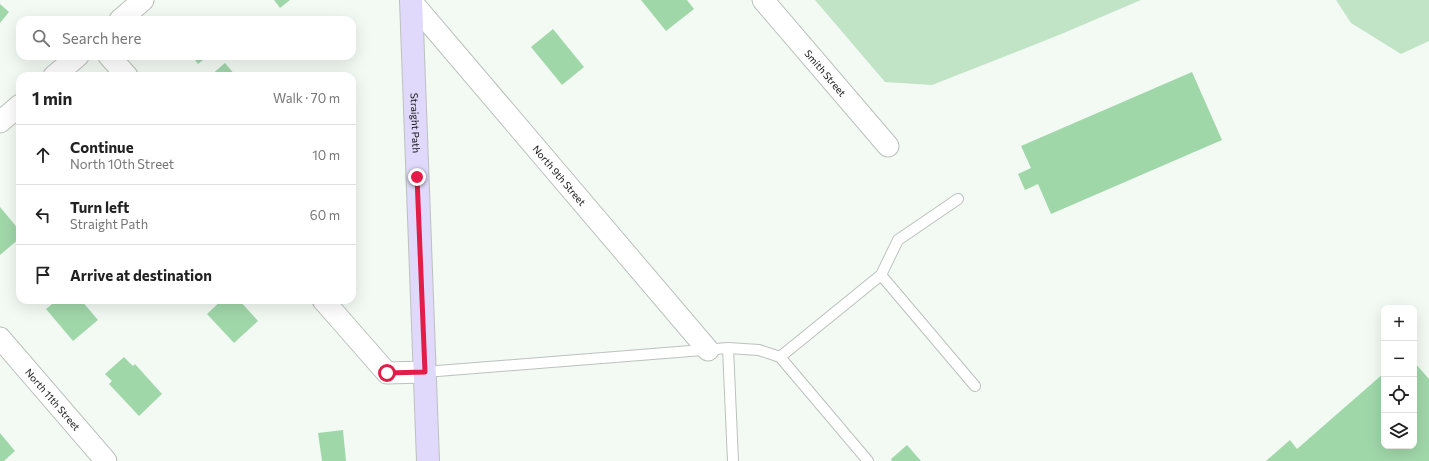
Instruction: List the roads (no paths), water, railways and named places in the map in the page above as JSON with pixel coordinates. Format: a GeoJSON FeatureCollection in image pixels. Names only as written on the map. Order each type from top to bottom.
{"type":"FeatureCollection","features":[{"type":"Feature","properties":{"kind":"main road","name":"Straight Path"},"geometry":{"type":"LineString","coordinates":[[411,1],[428,461]]}},
{"type":"Feature","properties":{"kind":"street"},"geometry":{"type":"LineString","coordinates":[[125,16],[143,0]]}},
{"type":"Feature","properties":{"kind":"street","name":"Smith Street"},"geometry":{"type":"LineString","coordinates":[[763,0],[888,146]]}},
{"type":"Feature","properties":{"kind":"street","name":"North 9th Street"},"geometry":{"type":"LineString","coordinates":[[411,1],[708,350]]}},
{"type":"Feature","properties":{"kind":"street"},"geometry":{"type":"LineString","coordinates":[[59,72],[73,60]]}},
{"type":"Feature","properties":{"kind":"street"},"geometry":{"type":"LineString","coordinates":[[113,60],[123,72]]}},
{"type":"Feature","properties":{"kind":"street"},"geometry":{"type":"LineString","coordinates":[[0,122],[16,108]]}},
{"type":"Feature","properties":{"kind":"street"},"geometry":{"type":"LineString","coordinates":[[327,304],[387,373],[425,372]]}},
{"type":"Feature","properties":{"kind":"street","name":"North 11th Street"},"geometry":{"type":"LineString","coordinates":[[0,338],[106,461]]}},
{"type":"Feature","properties":{"kind":"lane"},"geometry":{"type":"LineString","coordinates":[[780,357],[881,275],[898,240],[958,199]]}},
{"type":"Feature","properties":{"kind":"lane"},"geometry":{"type":"LineString","coordinates":[[881,275],[975,386]]}},
{"type":"Feature","properties":{"kind":"lane"},"geometry":{"type":"LineString","coordinates":[[728,348],[733,461]]}},
{"type":"Feature","properties":{"kind":"lane"},"geometry":{"type":"LineString","coordinates":[[425,372],[728,348],[759,350],[780,357],[868,461]]}}]}
